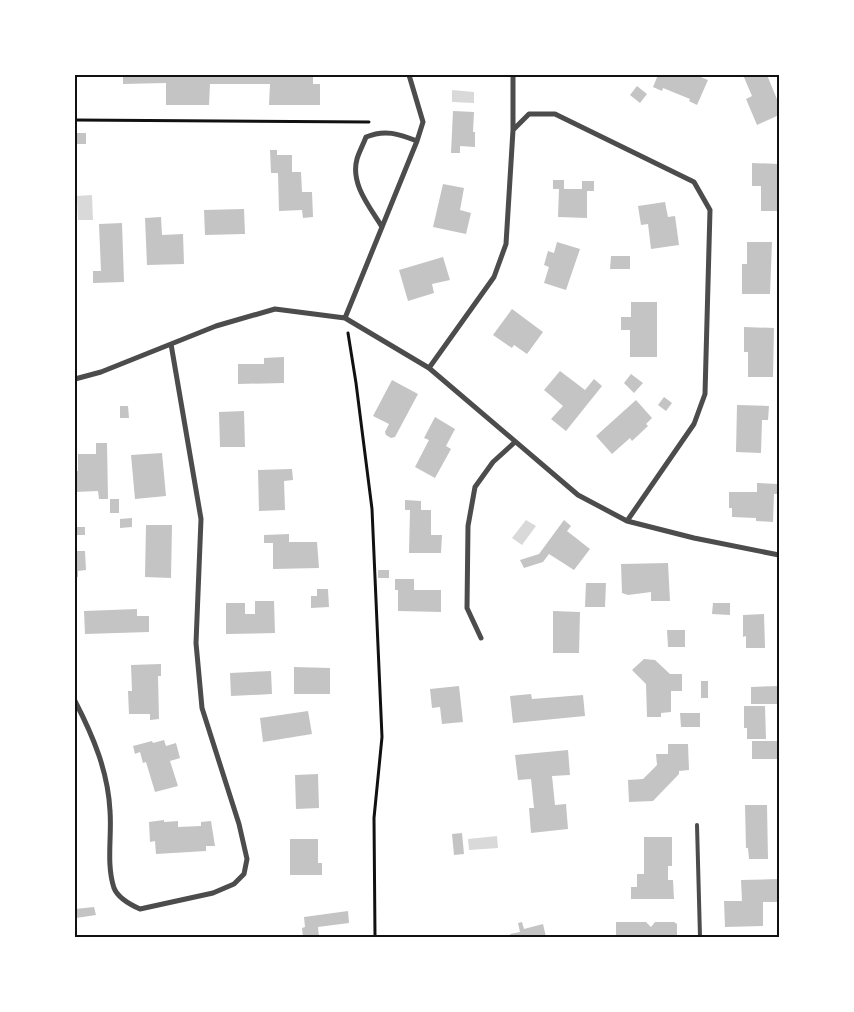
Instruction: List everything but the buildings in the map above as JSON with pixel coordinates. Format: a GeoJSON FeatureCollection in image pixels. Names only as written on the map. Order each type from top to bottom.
{"type":"FeatureCollection","features":[{"type":"Feature","properties":{"kind":"street"},"geometry":{"type":"LineString","coordinates":[[345,318],[417,141],[422,122],[409,75]]}},
{"type":"Feature","properties":{"kind":"street"},"geometry":{"type":"LineString","coordinates":[[429,368],[494,277],[506,244],[513,130],[513,75]]}},
{"type":"Feature","properties":{"kind":"street"},"geometry":{"type":"LineString","coordinates":[[513,130],[528,114],[555,114],[694,182],[710,210],[705,394],[694,424],[627,521]]}},
{"type":"Feature","properties":{"kind":"street"},"geometry":{"type":"LineString","coordinates":[[382,227],[358,186],[355,174],[357,160],[366,138],[376,133],[396,132],[417,141]]}},
{"type":"Feature","properties":{"kind":"street"},"geometry":{"type":"LineString","coordinates":[[75,379],[101,372],[216,326],[275,309],[345,318],[429,368],[578,495],[627,521],[694,538],[779,555]]}},
{"type":"Feature","properties":{"kind":"street"},"geometry":{"type":"LineString","coordinates":[[75,701],[92,735],[106,778],[110,810],[111,875],[115,890],[129,904],[140,909],[213,893],[234,884],[244,874],[246,859],[239,824],[202,708],[196,643],[200,519],[171,344]]}},
{"type":"Feature","properties":{"kind":"street"},"geometry":{"type":"LineString","coordinates":[[480,638],[467,608],[468,526],[474,487],[493,462],[515,442]]}},
{"type":"Feature","properties":{"kind":"lane"},"geometry":{"type":"LineString","coordinates":[[697,825],[700,937]]}},
{"type":"Feature","properties":{"kind":"path"},"geometry":{"type":"LineString","coordinates":[[75,120],[373,122]]}},
{"type":"Feature","properties":{"kind":"path"},"geometry":{"type":"LineString","coordinates":[[345,318],[356,383],[372,518],[382,737],[374,818],[375,937]]}},
{"type":"Feature","properties":{"kind":"shaded area"},"geometry":{"type":"Polygon","coordinates":[[[452,90],[474,92],[474,103],[452,102],[452,90]]]}},
{"type":"Feature","properties":{"kind":"shaded area"},"geometry":{"type":"Polygon","coordinates":[[[92,195],[93,220],[78,220],[77,196],[92,195]]]}},
{"type":"Feature","properties":{"kind":"shaded area"},"geometry":{"type":"Polygon","coordinates":[[[526,520],[536,526],[522,545],[512,538],[526,520]]]}},
{"type":"Feature","properties":{"kind":"shaded area"},"geometry":{"type":"Polygon","coordinates":[[[497,836],[498,848],[469,850],[468,839],[497,836]]]}}]}
